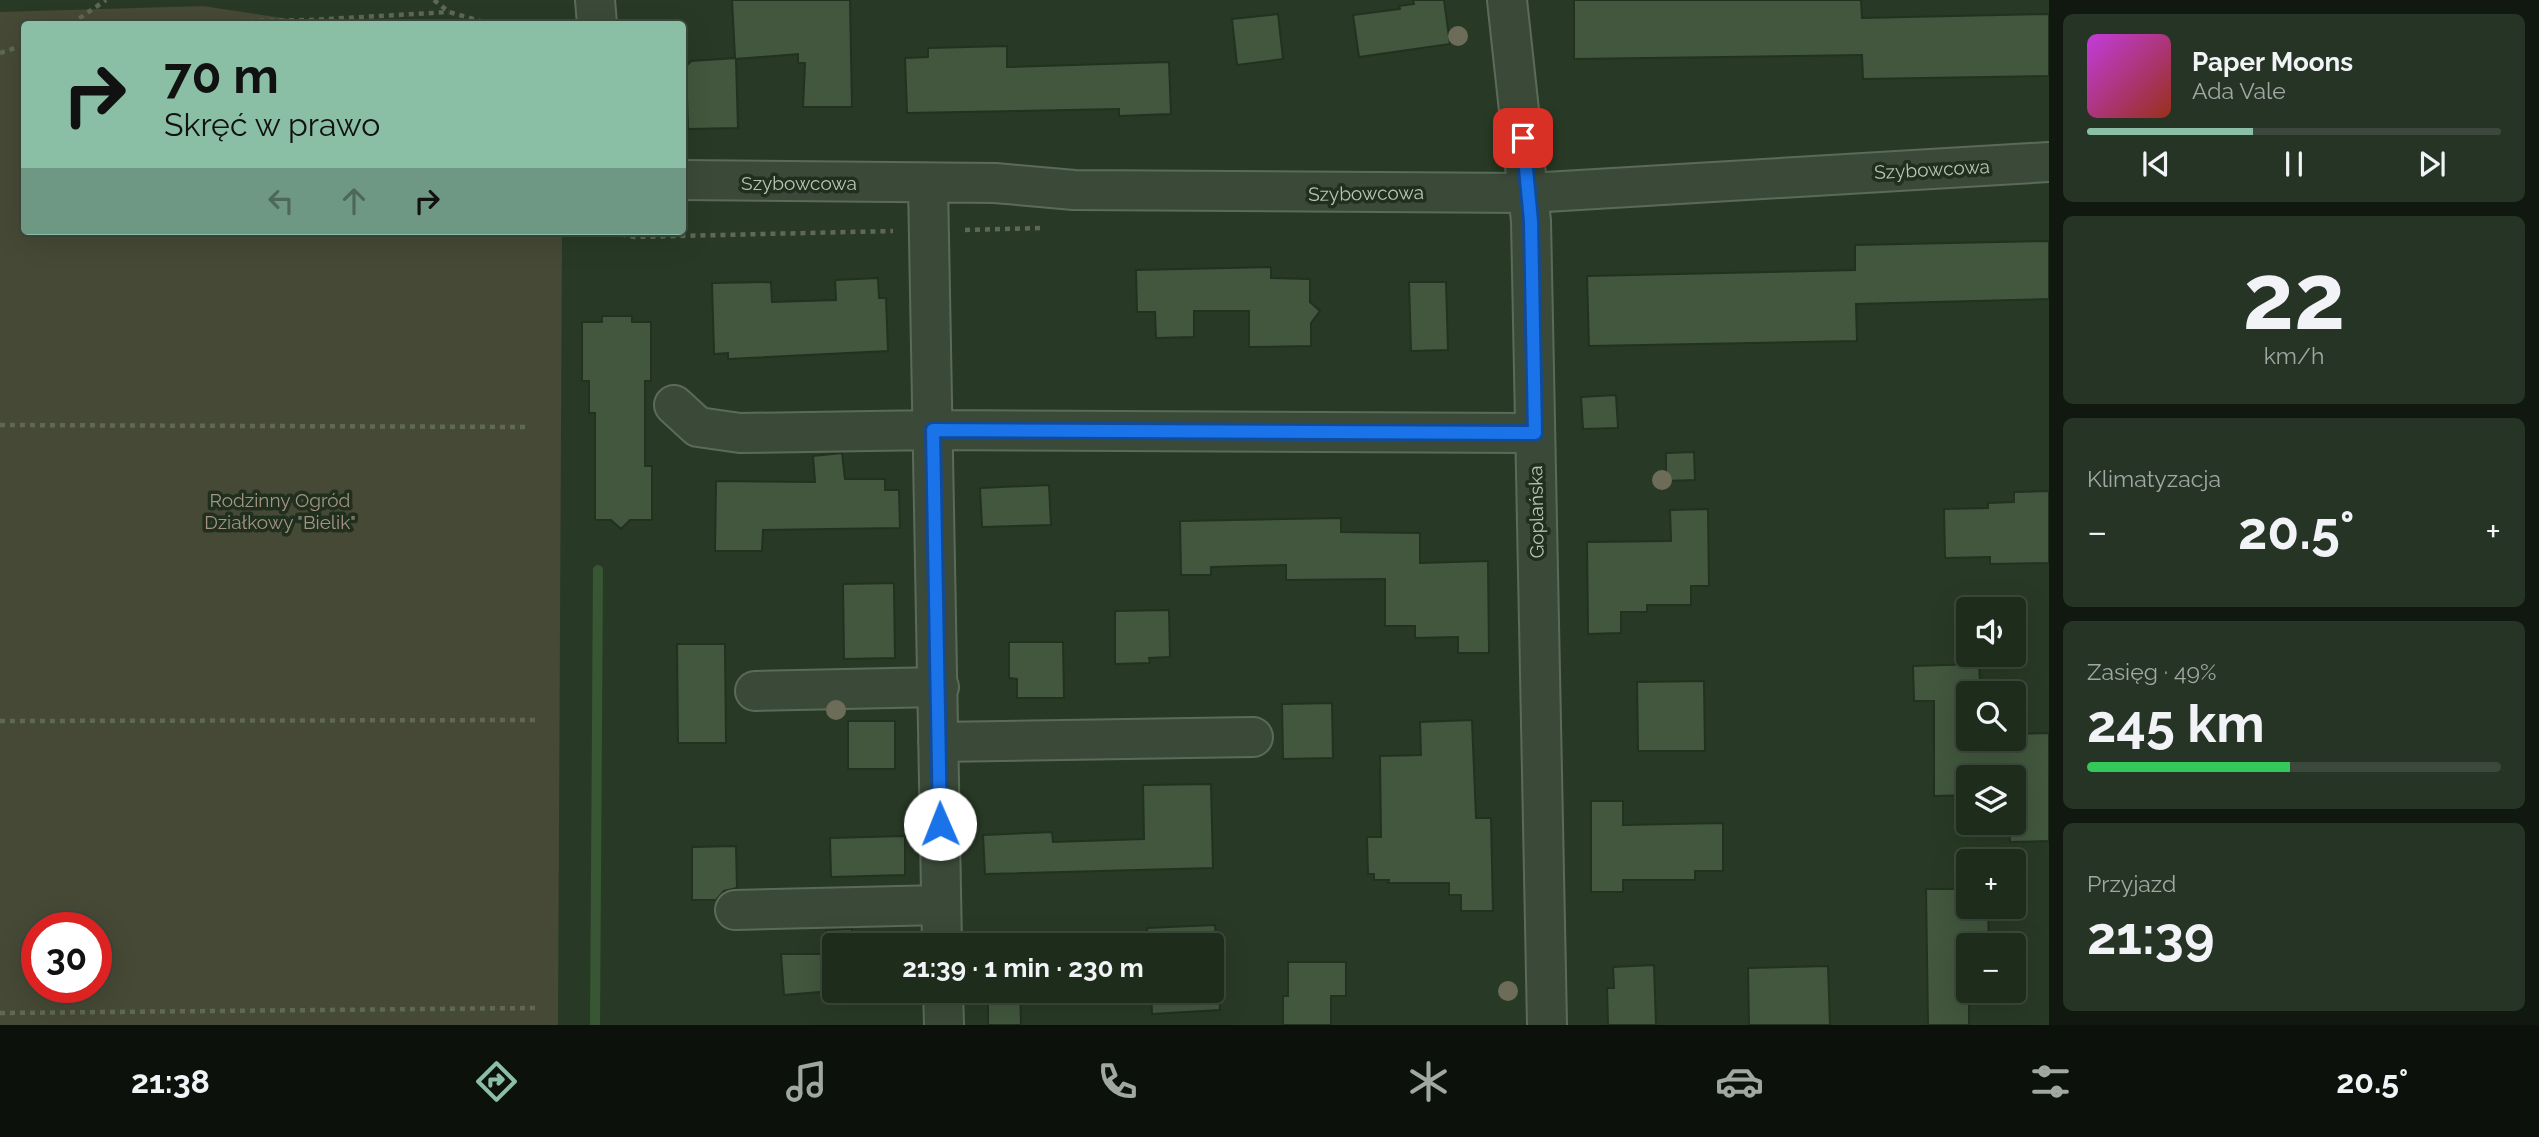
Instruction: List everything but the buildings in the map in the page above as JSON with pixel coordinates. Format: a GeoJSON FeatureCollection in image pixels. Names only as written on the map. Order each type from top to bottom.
{"type":"FeatureCollection","features":[{"type":"Feature","properties":{"kind":"street"},"geometry":{"type":"LineString","coordinates":[[594,0],[597,21]]}},
{"type":"Feature","properties":{"kind":"street","name":"Goplańska"},"geometry":{"type":"LineString","coordinates":[[1507,0],[1529,193],[1546,1025]]}},
{"type":"Feature","properties":{"kind":"street","name":"Szybowcowa"},"geometry":{"type":"LineString","coordinates":[[686,180],[995,183],[1074,190],[1322,194],[1478,191],[1529,193],[2049,162]]}},
{"type":"Feature","properties":{"kind":"street"},"geometry":{"type":"LineString","coordinates":[[928,184],[942,933]]}},
{"type":"Feature","properties":{"kind":"street"},"geometry":{"type":"LineString","coordinates":[[674,405],[698,427],[721,432],[933,430],[1535,433]]}},
{"type":"Feature","properties":{"kind":"street"},"geometry":{"type":"LineString","coordinates":[[755,691],[939,687]]}},
{"type":"Feature","properties":{"kind":"street"},"geometry":{"type":"LineString","coordinates":[[938,742],[1253,737]]}},
{"type":"Feature","properties":{"kind":"street"},"geometry":{"type":"LineString","coordinates":[[735,910],[941,905]]}},
{"type":"Feature","properties":{"kind":"street"},"geometry":{"type":"LineString","coordinates":[[943,1003],[944,1025]]}},
{"type":"Feature","properties":{"kind":"path"},"geometry":{"type":"LineString","coordinates":[[74,21],[106,0]]}},
{"type":"Feature","properties":{"kind":"path"},"geometry":{"type":"LineString","coordinates":[[433,0],[449,12]]}},
{"type":"Feature","properties":{"kind":"path"},"geometry":{"type":"LineString","coordinates":[[250,21],[449,12],[480,21]]}},
{"type":"Feature","properties":{"kind":"path"},"geometry":{"type":"LineString","coordinates":[[0,53],[21,46]]}},
{"type":"Feature","properties":{"kind":"path"},"geometry":{"type":"LineString","coordinates":[[624,235],[635,237],[929,231]]}},
{"type":"Feature","properties":{"kind":"path"},"geometry":{"type":"LineString","coordinates":[[0,425],[528,427]]}},
{"type":"Feature","properties":{"kind":"path"},"geometry":{"type":"LineString","coordinates":[[0,721],[539,720]]}},
{"type":"Feature","properties":{"kind":"path"},"geometry":{"type":"LineString","coordinates":[[0,1013],[535,1009]]}},
{"type":"Feature","properties":{"kind":"green space","name":"Rodzinny Ogród Działkowy \"Bielik\""},"geometry":{"type":"Polygon","coordinates":[[[203,6],[303,21],[21,21],[21,235],[562,235],[558,1025],[0,1025],[0,12],[203,6]]]}},
{"type":"Feature","properties":{"kind":"waterway"},"geometry":{"type":"LineString","coordinates":[[595,1025],[598,570]]}},
{"type":"Feature","properties":{"kind":"route"},"geometry":{"type":"LineString","coordinates":[[940,824],[933,430],[1535,433],[1531,221],[1523,138]]}}]}
